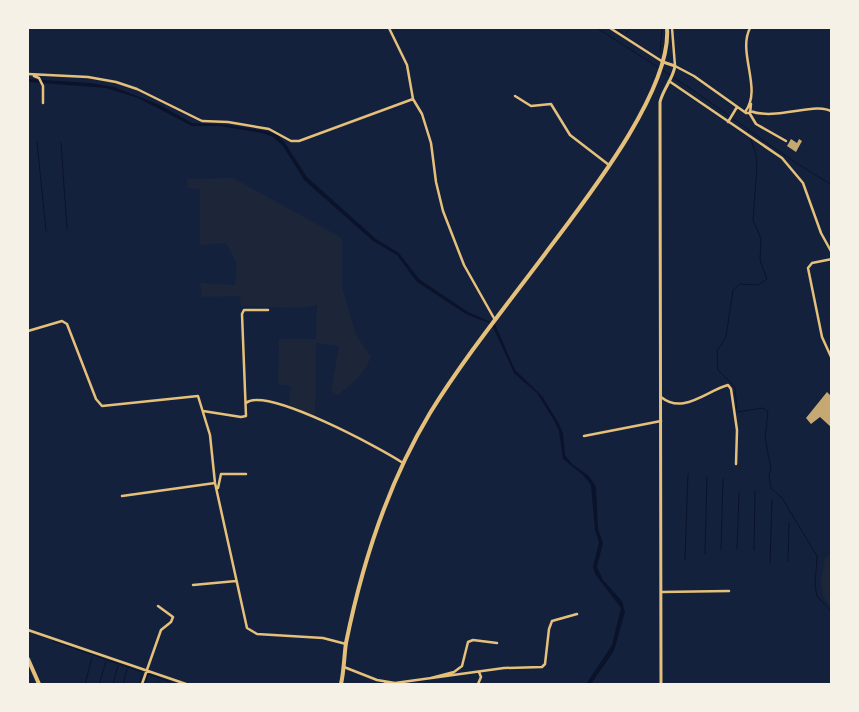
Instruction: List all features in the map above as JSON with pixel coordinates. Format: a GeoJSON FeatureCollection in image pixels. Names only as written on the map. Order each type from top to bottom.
{"type":"FeatureCollection","features":[{"type":"Feature","properties":{"kind":"main road"},"geometry":{"type":"LineString","coordinates":[[341,684],[346,644],[358,593],[388,497],[430,414],[495,321],[609,165],[638,119],[660,72],[668,28]]}},
{"type":"Feature","properties":{"kind":"main road"},"geometry":{"type":"LineString","coordinates":[[28,659],[39,684]]}},
{"type":"Feature","properties":{"kind":"street"},"geometry":{"type":"LineString","coordinates":[[390,28],[407,65],[413,99],[422,114],[431,143],[436,182],[443,211],[464,265],[495,321]]}},
{"type":"Feature","properties":{"kind":"street"},"geometry":{"type":"LineString","coordinates":[[610,28],[662,64],[675,66],[684,71],[737,107],[748,112],[778,115],[821,108],[832,112]]}},
{"type":"Feature","properties":{"kind":"street"},"geometry":{"type":"LineString","coordinates":[[661,684],[660,102],[675,66],[672,28]]}},
{"type":"Feature","properties":{"kind":"street"},"geometry":{"type":"LineString","coordinates":[[748,112],[751,95],[746,38],[750,28]]}},
{"type":"Feature","properties":{"kind":"street"},"geometry":{"type":"LineString","coordinates":[[28,74],[88,77],[116,82],[145,93],[202,121],[228,122],[269,129],[291,141],[299,141],[413,99]]}},
{"type":"Feature","properties":{"kind":"street"},"geometry":{"type":"LineString","coordinates":[[28,74],[40,79],[43,86],[43,103]]}},
{"type":"Feature","properties":{"kind":"street"},"geometry":{"type":"LineString","coordinates":[[670,80],[775,152],[796,173],[803,183],[821,232],[832,253]]}},
{"type":"Feature","properties":{"kind":"street"},"geometry":{"type":"LineString","coordinates":[[515,96],[531,106],[552,104],[570,135],[609,165]]}},
{"type":"Feature","properties":{"kind":"street"},"geometry":{"type":"LineString","coordinates":[[729,121],[737,107]]}},
{"type":"Feature","properties":{"kind":"street"},"geometry":{"type":"LineString","coordinates":[[748,112],[756,124],[786,141]]}},
{"type":"Feature","properties":{"kind":"street"},"geometry":{"type":"LineString","coordinates":[[832,259],[812,263],[808,268],[822,337],[832,359]]}},
{"type":"Feature","properties":{"kind":"street"},"geometry":{"type":"LineString","coordinates":[[203,411],[243,417],[247,413],[242,314],[244,310],[252,308],[268,310]]}},
{"type":"Feature","properties":{"kind":"street"},"geometry":{"type":"LineString","coordinates":[[28,331],[62,321],[67,324],[96,399],[102,406],[198,396],[214,457],[215,483],[246,626],[251,632],[323,638],[346,644]]}},
{"type":"Feature","properties":{"kind":"street"},"geometry":{"type":"LineString","coordinates":[[661,397],[676,403],[686,403],[728,385],[731,389],[737,430],[736,464]]}},
{"type":"Feature","properties":{"kind":"street"},"geometry":{"type":"LineString","coordinates":[[246,403],[250,400],[255,400],[280,404],[317,417],[405,463]]}},
{"type":"Feature","properties":{"kind":"street"},"geometry":{"type":"LineString","coordinates":[[584,436],[661,421]]}},
{"type":"Feature","properties":{"kind":"street"},"geometry":{"type":"LineString","coordinates":[[217,490],[221,474],[246,474]]}},
{"type":"Feature","properties":{"kind":"street"},"geometry":{"type":"LineString","coordinates":[[122,496],[215,483]]}},
{"type":"Feature","properties":{"kind":"street"},"geometry":{"type":"LineString","coordinates":[[193,585],[237,581]]}},
{"type":"Feature","properties":{"kind":"street"},"geometry":{"type":"LineString","coordinates":[[661,592],[729,591]]}},
{"type":"Feature","properties":{"kind":"street"},"geometry":{"type":"LineString","coordinates":[[142,684],[161,630],[171,622],[172,617],[158,606]]}},
{"type":"Feature","properties":{"kind":"street"},"geometry":{"type":"LineString","coordinates":[[343,667],[377,680],[395,683],[478,672],[542,667],[545,664],[549,629],[552,620],[577,614]]}},
{"type":"Feature","properties":{"kind":"street"},"geometry":{"type":"LineString","coordinates":[[28,630],[186,684]]}},
{"type":"Feature","properties":{"kind":"street"},"geometry":{"type":"LineString","coordinates":[[429,679],[454,672],[462,666],[468,642],[473,640],[497,643]]}},
{"type":"Feature","properties":{"kind":"street"},"geometry":{"type":"LineString","coordinates":[[478,672],[481,676],[478,684]]}},
{"type":"Feature","properties":{"kind":"lane"},"geometry":{"type":"LineString","coordinates":[[377,680],[390,684]]}},
{"type":"Feature","properties":{"kind":"shaded area"},"geometry":{"type":"Polygon","coordinates":[[[28,79],[90,83],[114,87],[160,105],[192,123],[227,125],[266,131],[278,135],[307,177],[376,239],[399,253],[419,279],[468,312],[495,324],[515,370],[542,396],[558,422],[563,433],[565,455],[572,464],[589,476],[596,487],[598,529],[603,543],[597,567],[603,580],[622,601],[625,612],[614,651],[591,684],[586,684],[612,645],[621,608],[595,574],[593,567],[599,542],[595,530],[591,485],[583,475],[563,459],[559,431],[555,422],[537,393],[514,373],[493,327],[489,323],[466,314],[417,282],[397,255],[373,241],[304,180],[283,146],[273,137],[262,133],[220,126],[192,126],[138,98],[106,88],[28,82],[28,79]]]}},
{"type":"Feature","properties":{"kind":"shaded area"},"geometry":{"type":"Polygon","coordinates":[[[233,178],[342,238],[342,287],[356,335],[371,357],[353,383],[337,395],[331,391],[339,346],[316,343],[315,415],[289,405],[291,386],[278,384],[279,339],[316,339],[317,305],[300,308],[241,306],[240,296],[202,297],[200,283],[235,285],[237,264],[226,243],[200,245],[200,189],[188,188],[187,179],[233,178]]]}},
{"type":"Feature","properties":{"kind":"shaded area"},"geometry":{"type":"Polygon","coordinates":[[[831,554],[831,606],[823,596],[821,584],[825,558],[831,554]]]}},
{"type":"Feature","properties":{"kind":"building"},"geometry":{"type":"Polygon","coordinates":[[[791,139],[797,143],[799,139],[802,141],[796,152],[787,146],[791,139]]]}},
{"type":"Feature","properties":{"kind":"building"},"geometry":{"type":"Polygon","coordinates":[[[827,392],[832,397],[832,428],[820,417],[811,424],[806,418],[827,392]]]}},
{"type":"Feature","properties":{"kind":"waterway"},"geometry":{"type":"LineString","coordinates":[[597,28],[670,75]]}},
{"type":"Feature","properties":{"kind":"waterway"},"geometry":{"type":"LineString","coordinates":[[615,28],[623,33]]}},
{"type":"Feature","properties":{"kind":"waterway"},"geometry":{"type":"LineString","coordinates":[[626,33],[631,28]]}},
{"type":"Feature","properties":{"kind":"waterway"},"geometry":{"type":"LineString","coordinates":[[660,52],[662,28]]}},
{"type":"Feature","properties":{"kind":"waterway"},"geometry":{"type":"LineString","coordinates":[[673,77],[791,160],[832,185]]}},
{"type":"Feature","properties":{"kind":"waterway"},"geometry":{"type":"LineString","coordinates":[[748,131],[756,154],[757,166],[753,220],[761,239],[760,260],[767,279],[758,285],[740,284],[733,290],[726,337],[717,351],[718,370],[735,387],[737,412],[763,408],[768,412],[765,438],[771,469],[769,476],[771,488],[782,498],[817,556],[815,586],[817,596],[832,612]]}},
{"type":"Feature","properties":{"kind":"waterway"},"geometry":{"type":"LineString","coordinates":[[37,142],[46,231]]}},
{"type":"Feature","properties":{"kind":"waterway"},"geometry":{"type":"LineString","coordinates":[[61,143],[67,229]]}},
{"type":"Feature","properties":{"kind":"waterway"},"geometry":{"type":"LineString","coordinates":[[685,559],[688,474]]}},
{"type":"Feature","properties":{"kind":"waterway"},"geometry":{"type":"LineString","coordinates":[[705,554],[707,477]]}},
{"type":"Feature","properties":{"kind":"waterway"},"geometry":{"type":"LineString","coordinates":[[721,550],[723,479]]}},
{"type":"Feature","properties":{"kind":"waterway"},"geometry":{"type":"LineString","coordinates":[[754,550],[755,491]]}},
{"type":"Feature","properties":{"kind":"waterway"},"geometry":{"type":"LineString","coordinates":[[737,549],[739,492]]}},
{"type":"Feature","properties":{"kind":"waterway"},"geometry":{"type":"LineString","coordinates":[[770,563],[772,500]]}},
{"type":"Feature","properties":{"kind":"waterway"},"geometry":{"type":"LineString","coordinates":[[788,561],[789,523]]}},
{"type":"Feature","properties":{"kind":"waterway"},"geometry":{"type":"LineString","coordinates":[[53,641],[142,672]]}},
{"type":"Feature","properties":{"kind":"waterway"},"geometry":{"type":"LineString","coordinates":[[85,684],[92,658]]}},
{"type":"Feature","properties":{"kind":"waterway"},"geometry":{"type":"LineString","coordinates":[[99,684],[106,662]]}},
{"type":"Feature","properties":{"kind":"waterway"},"geometry":{"type":"LineString","coordinates":[[113,684],[118,666]]}},
{"type":"Feature","properties":{"kind":"waterway"},"geometry":{"type":"LineString","coordinates":[[123,684],[127,669]]}},
{"type":"Feature","properties":{"kind":"waterway"},"geometry":{"type":"LineString","coordinates":[[145,684],[148,674],[171,682]]}},
{"type":"Feature","properties":{"kind":"waterway"},"geometry":{"type":"LineString","coordinates":[[139,684],[142,675]]}}]}
